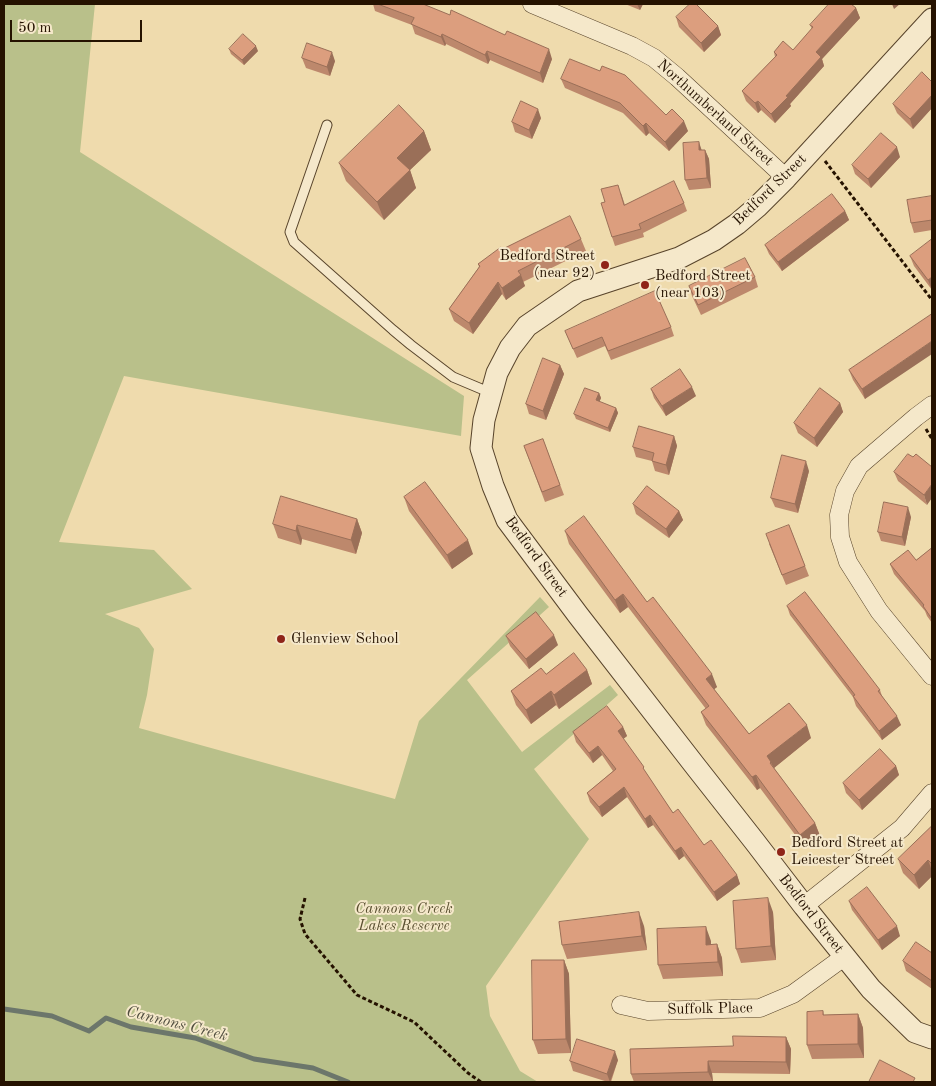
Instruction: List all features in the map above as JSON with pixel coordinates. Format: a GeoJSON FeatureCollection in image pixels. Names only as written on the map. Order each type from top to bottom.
{"type":"FeatureCollection","features":[{"type":"Feature","properties":{"kind":"street","name":"Northumberland Street"},"geometry":{"type":"LineString","coordinates":[[532,4],[632,46],[654,58],[786,178]]}},
{"type":"Feature","properties":{"kind":"street","name":"Bedford Street"},"geometry":{"type":"LineString","coordinates":[[932,19],[786,178],[737,224],[714,240],[673,260],[578,291],[528,326],[510,348],[497,373],[484,420],[481,448],[492,486],[507,520],[578,615],[844,957],[871,989],[915,1032],[932,1038]]}},
{"type":"Feature","properties":{"kind":"street"},"geometry":{"type":"LineString","coordinates":[[932,405],[859,466],[845,491],[839,515],[840,536],[848,562],[879,611],[932,676]]}},
{"type":"Feature","properties":{"kind":"street"},"geometry":{"type":"LineString","coordinates":[[804,906],[902,828],[932,793]]}},
{"type":"Feature","properties":{"kind":"street","name":"Suffolk Place"},"geometry":{"type":"LineString","coordinates":[[621,1005],[648,1011],[760,1008],[793,994],[844,957]]}},
{"type":"Feature","properties":{"kind":"lane"},"geometry":{"type":"LineString","coordinates":[[327,125],[290,232],[294,242],[411,345],[453,376],[491,393]]}},
{"type":"Feature","properties":{"kind":"path"},"geometry":{"type":"LineString","coordinates":[[814,147],[932,300]]}},
{"type":"Feature","properties":{"kind":"path"},"geometry":{"type":"LineString","coordinates":[[305,898],[300,919],[305,934],[357,996],[414,1022],[468,1073],[481,1082]]}},
{"type":"Feature","properties":{"kind":"green space","name":"Cannons Creek Lakes Reserve"},"geometry":{"type":"Polygon","coordinates":[[[4,4],[95,4],[80,152],[464,396],[461,436],[124,376],[59,542],[154,550],[192,589],[105,614],[139,628],[154,649],[147,695],[139,728],[395,799],[419,721],[540,597],[549,607],[467,680],[522,752],[610,685],[618,695],[534,769],[589,839],[486,986],[490,1016],[520,1071],[538,1082],[4,1082],[4,4]]]}},
{"type":"Feature","properties":{"kind":"building"},"geometry":{"type":"Polygon","coordinates":[[[378,4],[423,4],[450,15],[451,10],[505,35],[507,31],[549,49],[540,73],[487,51],[485,55],[442,34],[441,37],[411,24],[414,18],[378,4]]]}},
{"type":"Feature","properties":{"kind":"building"},"geometry":{"type":"Polygon","coordinates":[[[690,4],[696,4],[718,26],[701,43],[676,17],[690,4]]]}},
{"type":"Feature","properties":{"kind":"building"},"geometry":{"type":"Polygon","coordinates":[[[829,4],[851,4],[856,8],[816,52],[821,57],[786,96],[788,97],[771,114],[758,101],[755,103],[742,91],[777,55],[774,52],[783,41],[793,50],[813,27],[810,25],[829,4]]]}},
{"type":"Feature","properties":{"kind":"building"},"geometry":{"type":"Polygon","coordinates":[[[243,34],[256,46],[242,60],[229,49],[243,34]]]}},
{"type":"Feature","properties":{"kind":"building"},"geometry":{"type":"Polygon","coordinates":[[[307,43],[332,52],[327,67],[302,58],[307,43]]]}},
{"type":"Feature","properties":{"kind":"building"},"geometry":{"type":"Polygon","coordinates":[[[570,59],[600,71],[602,66],[625,75],[666,115],[672,109],[684,121],[665,142],[646,123],[643,126],[620,103],[561,79],[570,59]]]}},
{"type":"Feature","properties":{"kind":"building"},"geometry":{"type":"Polygon","coordinates":[[[922,72],[932,82],[932,95],[910,119],[893,104],[922,72]]]}},
{"type":"Feature","properties":{"kind":"building"},"geometry":{"type":"Polygon","coordinates":[[[521,101],[538,109],[529,130],[512,122],[521,101]]]}},
{"type":"Feature","properties":{"kind":"building"},"geometry":{"type":"Polygon","coordinates":[[[399,105],[424,131],[397,158],[410,170],[377,202],[339,163],[399,105]]]}},
{"type":"Feature","properties":{"kind":"building"},"geometry":{"type":"Polygon","coordinates":[[[881,133],[897,147],[868,179],[852,165],[881,133]]]}},
{"type":"Feature","properties":{"kind":"building"},"geometry":{"type":"Polygon","coordinates":[[[699,142],[699,150],[705,150],[707,178],[685,180],[683,143],[699,142]]]}},
{"type":"Feature","properties":{"kind":"building"},"geometry":{"type":"Polygon","coordinates":[[[674,181],[684,203],[639,224],[641,229],[612,237],[601,203],[605,202],[601,189],[618,185],[624,205],[674,181]]]}},
{"type":"Feature","properties":{"kind":"building"},"geometry":{"type":"Polygon","coordinates":[[[832,194],[845,211],[778,262],[765,245],[832,194]]]}},
{"type":"Feature","properties":{"kind":"building"},"geometry":{"type":"Polygon","coordinates":[[[932,196],[932,220],[911,223],[907,200],[932,196]]]}},
{"type":"Feature","properties":{"kind":"building"},"geometry":{"type":"Polygon","coordinates":[[[570,216],[581,239],[518,271],[521,275],[502,288],[498,282],[469,323],[449,309],[480,266],[478,264],[501,247],[502,249],[570,216]]]}},
{"type":"Feature","properties":{"kind":"building"},"geometry":{"type":"Polygon","coordinates":[[[932,239],[932,277],[928,280],[910,256],[932,239]]]}},
{"type":"Feature","properties":{"kind":"building"},"geometry":{"type":"Polygon","coordinates":[[[745,258],[755,277],[698,305],[689,286],[745,258]]]}},
{"type":"Feature","properties":{"kind":"building"},"geometry":{"type":"Polygon","coordinates":[[[655,291],[671,327],[608,351],[602,337],[573,349],[565,331],[655,291]]]}},
{"type":"Feature","properties":{"kind":"building"},"geometry":{"type":"Polygon","coordinates":[[[932,314],[932,341],[862,389],[849,370],[932,314]]]}},
{"type":"Feature","properties":{"kind":"building"},"geometry":{"type":"Polygon","coordinates":[[[543,358],[560,365],[543,411],[526,404],[543,358]]]}},
{"type":"Feature","properties":{"kind":"building"},"geometry":{"type":"Polygon","coordinates":[[[680,369],[692,387],[662,406],[651,389],[680,369]]]}},
{"type":"Feature","properties":{"kind":"building"},"geometry":{"type":"Polygon","coordinates":[[[585,388],[599,393],[596,400],[616,408],[608,428],[574,414],[585,388]]]}},
{"type":"Feature","properties":{"kind":"building"},"geometry":{"type":"Polygon","coordinates":[[[820,388],[840,403],[814,438],[794,423],[820,388]]]}},
{"type":"Feature","properties":{"kind":"building"},"geometry":{"type":"Polygon","coordinates":[[[639,426],[674,436],[666,465],[652,461],[654,453],[633,447],[639,426]]]}},
{"type":"Feature","properties":{"kind":"building"},"geometry":{"type":"Polygon","coordinates":[[[543,439],[560,485],[542,492],[524,446],[543,439]]]}},
{"type":"Feature","properties":{"kind":"building"},"geometry":{"type":"Polygon","coordinates":[[[908,454],[913,457],[916,454],[932,467],[932,484],[924,495],[894,472],[908,454]]]}},
{"type":"Feature","properties":{"kind":"building"},"geometry":{"type":"Polygon","coordinates":[[[782,455],[806,461],[795,504],[771,498],[782,455]]]}},
{"type":"Feature","properties":{"kind":"building"},"geometry":{"type":"Polygon","coordinates":[[[425,482],[468,540],[447,555],[404,497],[425,482]]]}},
{"type":"Feature","properties":{"kind":"building"},"geometry":{"type":"Polygon","coordinates":[[[647,486],[679,511],[666,529],[633,504],[647,486]]]}},
{"type":"Feature","properties":{"kind":"building"},"geometry":{"type":"Polygon","coordinates":[[[281,496],[357,519],[351,540],[297,525],[296,531],[273,524],[281,496]]]}},
{"type":"Feature","properties":{"kind":"building"},"geometry":{"type":"Polygon","coordinates":[[[884,502],[908,507],[902,537],[878,532],[884,502]]]}},
{"type":"Feature","properties":{"kind":"building"},"geometry":{"type":"Polygon","coordinates":[[[584,516],[647,602],[653,597],[712,674],[706,679],[749,734],[789,703],[807,725],[767,756],[770,763],[815,823],[800,835],[756,775],[752,777],[701,712],[709,706],[623,594],[615,600],[565,531],[584,516]]]}},
{"type":"Feature","properties":{"kind":"building"},"geometry":{"type":"Polygon","coordinates":[[[789,525],[805,566],[782,575],[766,534],[789,525]]]}},
{"type":"Feature","properties":{"kind":"building"},"geometry":{"type":"Polygon","coordinates":[[[932,548],[932,619],[924,605],[890,564],[908,550],[916,560],[932,548]]]}},
{"type":"Feature","properties":{"kind":"building"},"geometry":{"type":"Polygon","coordinates":[[[805,592],[880,690],[878,691],[897,716],[879,731],[853,696],[855,695],[787,606],[805,592]]]}},
{"type":"Feature","properties":{"kind":"building"},"geometry":{"type":"Polygon","coordinates":[[[536,612],[554,635],[526,659],[506,636],[536,612]]]}},
{"type":"Feature","properties":{"kind":"building"},"geometry":{"type":"Polygon","coordinates":[[[574,653],[587,670],[554,695],[551,691],[526,710],[511,691],[541,668],[546,674],[574,653]]]}},
{"type":"Feature","properties":{"kind":"building"},"geometry":{"type":"Polygon","coordinates":[[[607,706],[623,727],[618,731],[644,767],[673,813],[678,809],[704,845],[711,840],[737,875],[714,892],[681,847],[675,851],[650,815],[645,819],[624,787],[599,807],[587,793],[616,769],[598,746],[589,753],[573,732],[607,706]]]}},
{"type":"Feature","properties":{"kind":"building"},"geometry":{"type":"Polygon","coordinates":[[[880,749],[896,766],[859,800],[843,783],[880,749]]]}},
{"type":"Feature","properties":{"kind":"building"},"geometry":{"type":"Polygon","coordinates":[[[932,826],[932,864],[928,860],[914,875],[898,859],[932,826]]]}},
{"type":"Feature","properties":{"kind":"building"},"geometry":{"type":"Polygon","coordinates":[[[867,887],[897,926],[878,940],[849,901],[867,887]]]}},
{"type":"Feature","properties":{"kind":"building"},"geometry":{"type":"Polygon","coordinates":[[[768,898],[771,946],[736,949],[733,901],[768,898]]]}},
{"type":"Feature","properties":{"kind":"building"},"geometry":{"type":"Polygon","coordinates":[[[639,912],[642,936],[562,945],[559,922],[639,912]]]}},
{"type":"Feature","properties":{"kind":"building"},"geometry":{"type":"Polygon","coordinates":[[[706,927],[706,945],[717,944],[718,962],[658,965],[657,929],[706,927]]]}},
{"type":"Feature","properties":{"kind":"building"},"geometry":{"type":"Polygon","coordinates":[[[916,942],[932,953],[932,981],[903,961],[916,942]]]}},
{"type":"Feature","properties":{"kind":"building"},"geometry":{"type":"Polygon","coordinates":[[[532,960],[564,960],[566,1039],[533,1040],[532,960]]]}},
{"type":"Feature","properties":{"kind":"building"},"geometry":{"type":"Polygon","coordinates":[[[823,1011],[823,1015],[858,1014],[858,1044],[807,1045],[807,1012],[823,1011]]]}},
{"type":"Feature","properties":{"kind":"building"},"geometry":{"type":"Polygon","coordinates":[[[733,1036],[786,1037],[786,1062],[708,1061],[708,1072],[631,1074],[630,1049],[733,1046],[733,1036]]]}},
{"type":"Feature","properties":{"kind":"building"},"geometry":{"type":"Polygon","coordinates":[[[577,1039],[615,1051],[607,1074],[570,1061],[577,1039]]]}},
{"type":"Feature","properties":{"kind":"building"},"geometry":{"type":"Polygon","coordinates":[[[880,1060],[915,1078],[913,1082],[869,1082],[880,1060]]]}},
{"type":"Feature","properties":{"kind":"waterway","name":"Cannons Creek"},"geometry":{"type":"LineString","coordinates":[[4,1009],[52,1016],[89,1031],[106,1018],[131,1027],[195,1038],[254,1059],[313,1068],[348,1082]]}},
{"type":"Feature","properties":{"kind":"place","name":"Bedford Street (near 92)"},"geometry":{"type":"Point","coordinates":[605,265]}},
{"type":"Feature","properties":{"kind":"place","name":"Bedford Street (near 103)"},"geometry":{"type":"Point","coordinates":[645,285]}},
{"type":"Feature","properties":{"kind":"place","name":"Glenview School"},"geometry":{"type":"Point","coordinates":[281,639]}},
{"type":"Feature","properties":{"kind":"place","name":"Bedford Street at Leicester Street"},"geometry":{"type":"Point","coordinates":[781,852]}}]}
